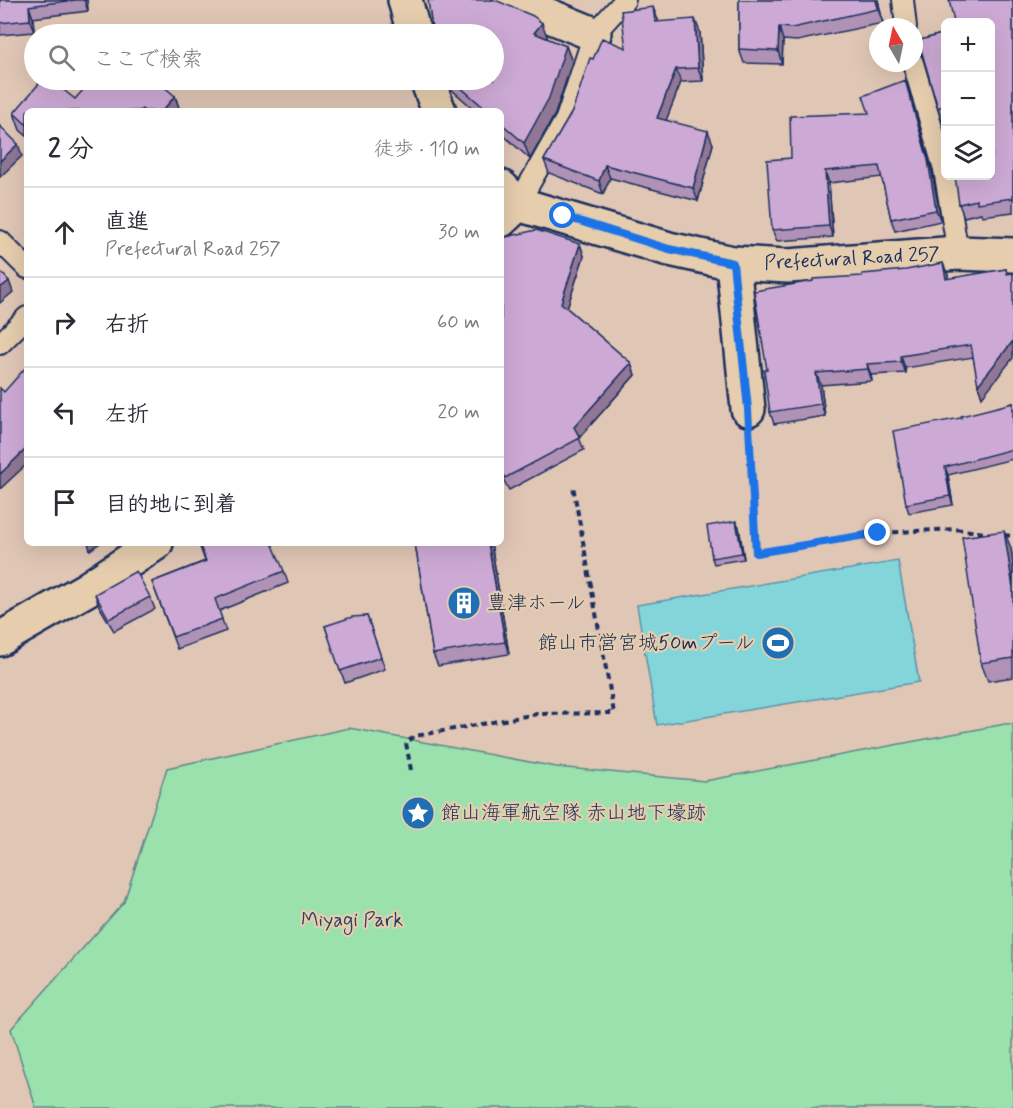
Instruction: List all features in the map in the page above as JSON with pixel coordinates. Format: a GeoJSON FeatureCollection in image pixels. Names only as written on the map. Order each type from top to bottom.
{"type":"FeatureCollection","features":[{"type":"Feature","properties":{"kind":"main road"},"geometry":{"type":"LineString","coordinates":[[405,0],[411,24]]}},
{"type":"Feature","properties":{"kind":"main road"},"geometry":{"type":"LineString","coordinates":[[510,0],[594,34]]}},
{"type":"Feature","properties":{"kind":"main road"},"geometry":{"type":"LineString","coordinates":[[431,90],[439,108]]}},
{"type":"Feature","properties":{"kind":"main road","name":"Prefectural Road 257"},"geometry":{"type":"LineString","coordinates":[[507,204],[669,249],[733,263],[788,266],[958,253],[1013,255]]}},
{"type":"Feature","properties":{"kind":"main road"},"geometry":{"type":"LineString","coordinates":[[733,263],[748,409]]}},
{"type":"Feature","properties":{"kind":"main road"},"geometry":{"type":"LineString","coordinates":[[0,639],[87,589],[152,546]]}},
{"type":"Feature","properties":{"kind":"lane"},"geometry":{"type":"LineString","coordinates":[[507,204],[567,119],[594,34],[626,0]]}},
{"type":"Feature","properties":{"kind":"lane"},"geometry":{"type":"LineString","coordinates":[[903,0],[905,18]]}},
{"type":"Feature","properties":{"kind":"lane"},"geometry":{"type":"LineString","coordinates":[[915,72],[944,169],[958,253]]}},
{"type":"Feature","properties":{"kind":"lane"},"geometry":{"type":"LineString","coordinates":[[0,241],[24,265]]}},
{"type":"Feature","properties":{"kind":"lane"},"geometry":{"type":"LineString","coordinates":[[0,344],[24,320]]}},
{"type":"Feature","properties":{"kind":"path"},"geometry":{"type":"LineString","coordinates":[[748,409],[756,553],[889,533],[955,529],[1013,537]]}},
{"type":"Feature","properties":{"kind":"path"},"geometry":{"type":"LineString","coordinates":[[411,770],[406,743],[415,736],[537,714],[614,713],[573,486]]}},
{"type":"Feature","properties":{"kind":"green space","name":"Miyagi Park"},"geometry":{"type":"Polygon","coordinates":[[[1013,724],[1013,1108],[36,1108],[11,1029],[124,902],[167,768],[349,728],[556,767],[705,781],[1013,724]]]}},
{"type":"Feature","properties":{"kind":"water","name":"館山市営宮城50mプール"},"geometry":{"type":"Polygon","coordinates":[[[898,561],[919,682],[657,725],[637,605],[898,561]]]}},
{"type":"Feature","properties":{"kind":"building"},"geometry":{"type":"Polygon","coordinates":[[[0,0],[75,0],[29,6],[30,20],[0,23],[0,0]]]}},
{"type":"Feature","properties":{"kind":"building"},"geometry":{"type":"Polygon","coordinates":[[[428,0],[495,0],[533,16],[542,23],[534,33],[566,46],[549,98],[524,143],[504,126],[504,108],[485,108],[464,90],[504,90],[504,24],[432,24],[428,0]]]}},
{"type":"Feature","properties":{"kind":"building"},"geometry":{"type":"Polygon","coordinates":[[[739,0],[876,0],[878,9],[792,28],[779,27],[778,51],[739,49],[739,0]]]}},
{"type":"Feature","properties":{"kind":"building"},"geometry":{"type":"Polygon","coordinates":[[[949,0],[1013,0],[1013,198],[977,203],[977,200],[959,204],[956,180],[995,180],[995,18],[953,18],[949,0]]]}},
{"type":"Feature","properties":{"kind":"building"},"geometry":{"type":"Polygon","coordinates":[[[653,7],[655,22],[695,19],[698,68],[676,69],[657,118],[708,131],[693,188],[605,165],[599,181],[544,160],[572,112],[590,58],[593,59],[602,38],[626,48],[621,11],[653,7]]]}},
{"type":"Feature","properties":{"kind":"building"},"geometry":{"type":"Polygon","coordinates":[[[941,34],[941,107],[938,108],[923,56],[923,39],[941,34]]]}},
{"type":"Feature","properties":{"kind":"building"},"geometry":{"type":"Polygon","coordinates":[[[905,80],[928,160],[936,210],[891,219],[879,166],[825,171],[829,226],[772,230],[767,160],[791,158],[790,116],[869,113],[863,96],[905,80]]]}},
{"type":"Feature","properties":{"kind":"building"},"geometry":{"type":"Polygon","coordinates":[[[34,90],[64,90],[75,99],[83,90],[168,90],[175,96],[165,108],[24,108],[24,122],[14,113],[34,90]]]}},
{"type":"Feature","properties":{"kind":"building"},"geometry":{"type":"Polygon","coordinates":[[[0,126],[18,144],[0,161],[0,126]]]}},
{"type":"Feature","properties":{"kind":"building"},"geometry":{"type":"Polygon","coordinates":[[[536,230],[580,244],[561,303],[631,363],[574,427],[580,438],[505,478],[504,239],[536,230]]]}},
{"type":"Feature","properties":{"kind":"building"},"geometry":{"type":"Polygon","coordinates":[[[943,263],[946,279],[1006,269],[1007,274],[1013,273],[1013,341],[978,385],[971,345],[901,356],[901,362],[867,364],[868,369],[816,373],[821,404],[770,412],[764,370],[767,370],[754,291],[813,281],[813,279],[862,276],[862,274],[906,270],[943,263]]]}},
{"type":"Feature","properties":{"kind":"building"},"geometry":{"type":"Polygon","coordinates":[[[0,271],[9,281],[0,288],[0,271]]]}},
{"type":"Feature","properties":{"kind":"building"},"geometry":{"type":"Polygon","coordinates":[[[24,369],[24,451],[0,474],[0,388],[4,392],[24,369]]]}},
{"type":"Feature","properties":{"kind":"building"},"geometry":{"type":"Polygon","coordinates":[[[1013,403],[1013,449],[945,467],[950,496],[906,504],[893,431],[961,418],[961,416],[1013,403]]]}},
{"type":"Feature","properties":{"kind":"building"},"geometry":{"type":"Polygon","coordinates":[[[736,521],[742,553],[712,558],[707,526],[736,521]]]}},
{"type":"Feature","properties":{"kind":"building"},"geometry":{"type":"Polygon","coordinates":[[[1004,531],[1013,588],[1013,658],[981,663],[962,537],[1004,531]]]}},
{"type":"Feature","properties":{"kind":"building"},"geometry":{"type":"Polygon","coordinates":[[[200,546],[273,546],[284,571],[215,599],[222,619],[173,637],[152,582],[206,561],[200,546]]]}},
{"type":"Feature","properties":{"kind":"building","name":"豊津ホール"},"geometry":{"type":"Polygon","coordinates":[[[415,546],[489,546],[505,642],[433,654],[415,546]]]}},
{"type":"Feature","properties":{"kind":"building"},"geometry":{"type":"Polygon","coordinates":[[[136,571],[150,597],[109,619],[95,594],[136,571]]]}},
{"type":"Feature","properties":{"kind":"building"},"geometry":{"type":"Polygon","coordinates":[[[367,616],[381,657],[340,671],[325,626],[352,617],[367,616]]]}},
{"type":"Feature","properties":{"kind":"place","name":"豊津ホール"},"geometry":{"type":"Point","coordinates":[464,603]}},
{"type":"Feature","properties":{"kind":"place","name":"館山市営宮城50mプール"},"geometry":{"type":"Point","coordinates":[778,643]}},
{"type":"Feature","properties":{"kind":"place","name":"館山海軍航空隊 赤山地下壕跡"},"geometry":{"type":"Point","coordinates":[418,813]}},
{"type":"Feature","properties":{"kind":"route"},"geometry":{"type":"LineString","coordinates":[[563,216],[669,249],[733,263],[748,409],[756,553],[878,533]]}}]}
